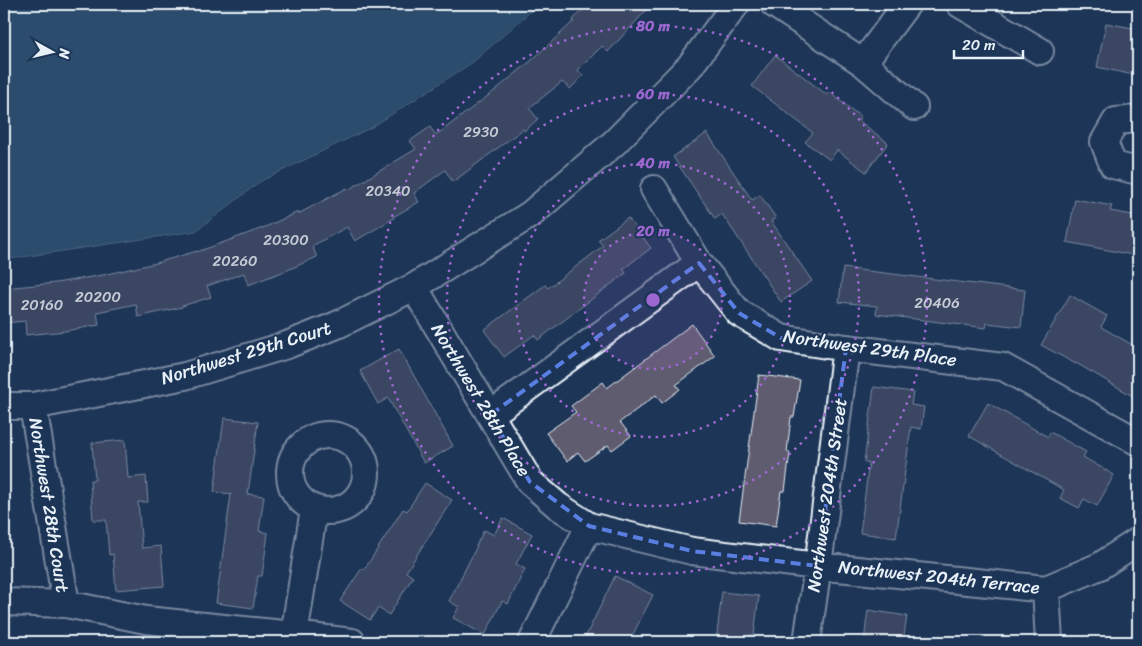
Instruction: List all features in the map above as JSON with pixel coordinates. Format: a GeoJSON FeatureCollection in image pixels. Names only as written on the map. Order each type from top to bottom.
{"type":"FeatureCollection","features":[{"type":"Feature","properties":{"kind":"street","name":"Northwest 29th Court"},"geometry":{"type":"LineString","coordinates":[[4,406],[33,406],[184,376],[287,345],[337,325],[414,287],[531,214],[614,143],[690,66],[736,4]]}},
{"type":"Feature","properties":{"kind":"street"},"geometry":{"type":"LineString","coordinates":[[774,4],[863,63],[914,108]]}},
{"type":"Feature","properties":{"kind":"street"},"geometry":{"type":"LineString","coordinates":[[863,63],[907,4]]}},
{"type":"Feature","properties":{"kind":"street"},"geometry":{"type":"LineString","coordinates":[[960,4],[1040,51]]}},
{"type":"Feature","properties":{"kind":"street"},"geometry":{"type":"LineString","coordinates":[[1138,119],[1116,121],[1104,142],[1113,166],[1138,171]]}},
{"type":"Feature","properties":{"kind":"street","name":"Northwest 29th Place"},"geometry":{"type":"LineString","coordinates":[[654,189],[699,263],[739,312],[781,338],[846,348],[1004,367],[1138,442]]}},
{"type":"Feature","properties":{"kind":"street"},"geometry":{"type":"LineString","coordinates":[[490,415],[699,263]]}},
{"type":"Feature","properties":{"kind":"street","name":"Northwest 28th Place"},"geometry":{"type":"LineString","coordinates":[[414,287],[530,482],[558,506],[589,526],[692,551],[818,566]]}},
{"type":"Feature","properties":{"kind":"street","name":"Northwest 204th Street"},"geometry":{"type":"LineString","coordinates":[[807,642],[846,348]]}},
{"type":"Feature","properties":{"kind":"street","name":"Northwest 28th Court"},"geometry":{"type":"LineString","coordinates":[[33,406],[66,604]]}},
{"type":"Feature","properties":{"kind":"street"},"geometry":{"type":"LineString","coordinates":[[294,635],[314,509]]}},
{"type":"Feature","properties":{"kind":"street"},"geometry":{"type":"LineString","coordinates":[[532,642],[589,526]]}},
{"type":"Feature","properties":{"kind":"street","name":"Northwest 204th Terrace"},"geometry":{"type":"LineString","coordinates":[[818,566],[1046,589],[1100,566],[1138,541]]}},
{"type":"Feature","properties":{"kind":"street"},"geometry":{"type":"LineString","coordinates":[[1046,589],[1049,642]]}},
{"type":"Feature","properties":{"kind":"street","name":"Northwest 28th Court"},"geometry":{"type":"LineString","coordinates":[[4,602],[66,604],[146,620],[352,642]]}},
{"type":"Feature","properties":{"kind":"highlighted area"},"geometry":{"type":"Polygon","coordinates":[[[699,263],[739,313],[781,338],[846,348],[818,566],[692,551],[589,526],[530,482],[490,415],[699,263]]]}},
{"type":"Feature","properties":{"kind":"water"},"geometry":{"type":"Polygon","coordinates":[[[4,4],[539,4],[473,62],[372,127],[261,181],[196,231],[4,259],[4,4]]]}},
{"type":"Feature","properties":{"kind":"building"},"geometry":{"type":"Polygon","coordinates":[[[587,4],[652,4],[608,52],[602,46],[578,70],[583,76],[570,89],[562,82],[529,108],[538,119],[524,131],[523,129],[453,182],[445,170],[414,193],[419,202],[355,241],[347,227],[312,246],[317,257],[248,285],[244,273],[207,286],[211,297],[182,307],[138,317],[136,304],[97,312],[99,325],[26,335],[25,321],[4,323],[4,288],[56,283],[103,275],[197,252],[263,228],[298,212],[298,214],[347,188],[348,190],[416,149],[410,141],[430,127],[436,135],[493,92],[532,60],[574,21],[587,4]]]}},
{"type":"Feature","properties":{"kind":"building"},"geometry":{"type":"Polygon","coordinates":[[[1106,23],[1138,29],[1138,76],[1097,67],[1106,23]]]}},
{"type":"Feature","properties":{"kind":"building"},"geometry":{"type":"Polygon","coordinates":[[[775,55],[827,95],[829,92],[861,117],[858,120],[888,143],[866,172],[837,150],[830,160],[805,142],[813,133],[752,86],[775,55]]]}},
{"type":"Feature","properties":{"kind":"building"},"geometry":{"type":"Polygon","coordinates":[[[707,133],[752,200],[760,195],[776,218],[771,221],[812,281],[781,302],[722,214],[715,219],[673,157],[707,133]]]}},
{"type":"Feature","properties":{"kind":"building"},"geometry":{"type":"Polygon","coordinates":[[[1075,199],[1112,206],[1110,211],[1138,216],[1138,256],[1067,242],[1075,199]]]}},
{"type":"Feature","properties":{"kind":"building"},"geometry":{"type":"Polygon","coordinates":[[[628,218],[651,248],[623,269],[626,273],[538,340],[534,335],[504,357],[484,330],[545,285],[548,288],[603,246],[598,240],[628,218]]]}},
{"type":"Feature","properties":{"kind":"building"},"geometry":{"type":"Polygon","coordinates":[[[843,268],[1025,290],[1021,327],[987,323],[986,328],[876,314],[877,306],[839,302],[843,268]]]}},
{"type":"Feature","properties":{"kind":"building"},"geometry":{"type":"Polygon","coordinates":[[[1070,295],[1107,316],[1101,327],[1138,348],[1138,399],[1041,345],[1070,295]]]}},
{"type":"Feature","properties":{"kind":"building"},"geometry":{"type":"Polygon","coordinates":[[[692,324],[715,356],[676,385],[680,389],[662,403],[656,395],[620,422],[631,436],[612,450],[608,445],[585,461],[578,452],[567,461],[546,433],[576,412],[571,406],[603,382],[607,388],[692,324]]]}},
{"type":"Feature","properties":{"kind":"building"},"geometry":{"type":"Polygon","coordinates":[[[399,349],[453,446],[424,463],[388,398],[378,404],[360,371],[399,349]]]}},
{"type":"Feature","properties":{"kind":"building"},"geometry":{"type":"Polygon","coordinates":[[[759,375],[800,380],[794,417],[791,417],[787,452],[790,452],[785,491],[781,491],[776,526],[739,521],[759,375]]]}},
{"type":"Feature","properties":{"kind":"building"},"geometry":{"type":"Polygon","coordinates":[[[874,387],[913,392],[911,405],[924,407],[921,429],[911,427],[896,538],[860,533],[869,463],[864,462],[874,387]]]}},
{"type":"Feature","properties":{"kind":"building"},"geometry":{"type":"Polygon","coordinates":[[[988,403],[1048,437],[1050,432],[1086,452],[1083,457],[1114,475],[1097,506],[1084,499],[1079,508],[1060,498],[1064,490],[969,436],[988,403]]]}},
{"type":"Feature","properties":{"kind":"building"},"geometry":{"type":"Polygon","coordinates":[[[224,418],[258,422],[248,494],[264,496],[259,531],[268,533],[262,576],[258,576],[253,608],[216,603],[231,494],[214,492],[224,418]]]}},
{"type":"Feature","properties":{"kind":"building"},"geometry":{"type":"Polygon","coordinates":[[[125,440],[128,478],[146,476],[148,502],[138,502],[142,548],[161,546],[164,586],[116,590],[113,554],[109,555],[106,520],[93,520],[90,480],[95,480],[92,443],[125,440]]]}},
{"type":"Feature","properties":{"kind":"building"},"geometry":{"type":"Polygon","coordinates":[[[425,483],[452,500],[406,572],[413,577],[389,615],[378,608],[370,620],[340,601],[362,568],[364,570],[403,509],[407,511],[425,483]]]}},
{"type":"Feature","properties":{"kind":"building"},"geometry":{"type":"Polygon","coordinates":[[[503,518],[532,534],[516,564],[525,569],[508,604],[502,601],[485,635],[453,618],[459,607],[449,601],[484,530],[494,535],[503,518]]]}},
{"type":"Feature","properties":{"kind":"building"},"geometry":{"type":"Polygon","coordinates":[[[615,576],[653,595],[629,642],[583,642],[615,576]]]}},
{"type":"Feature","properties":{"kind":"building"},"geometry":{"type":"Polygon","coordinates":[[[722,592],[759,596],[754,635],[749,635],[748,642],[716,642],[722,592]]]}},
{"type":"Feature","properties":{"kind":"building"},"geometry":{"type":"Polygon","coordinates":[[[868,610],[907,616],[903,642],[864,642],[868,610]]]}}]}
